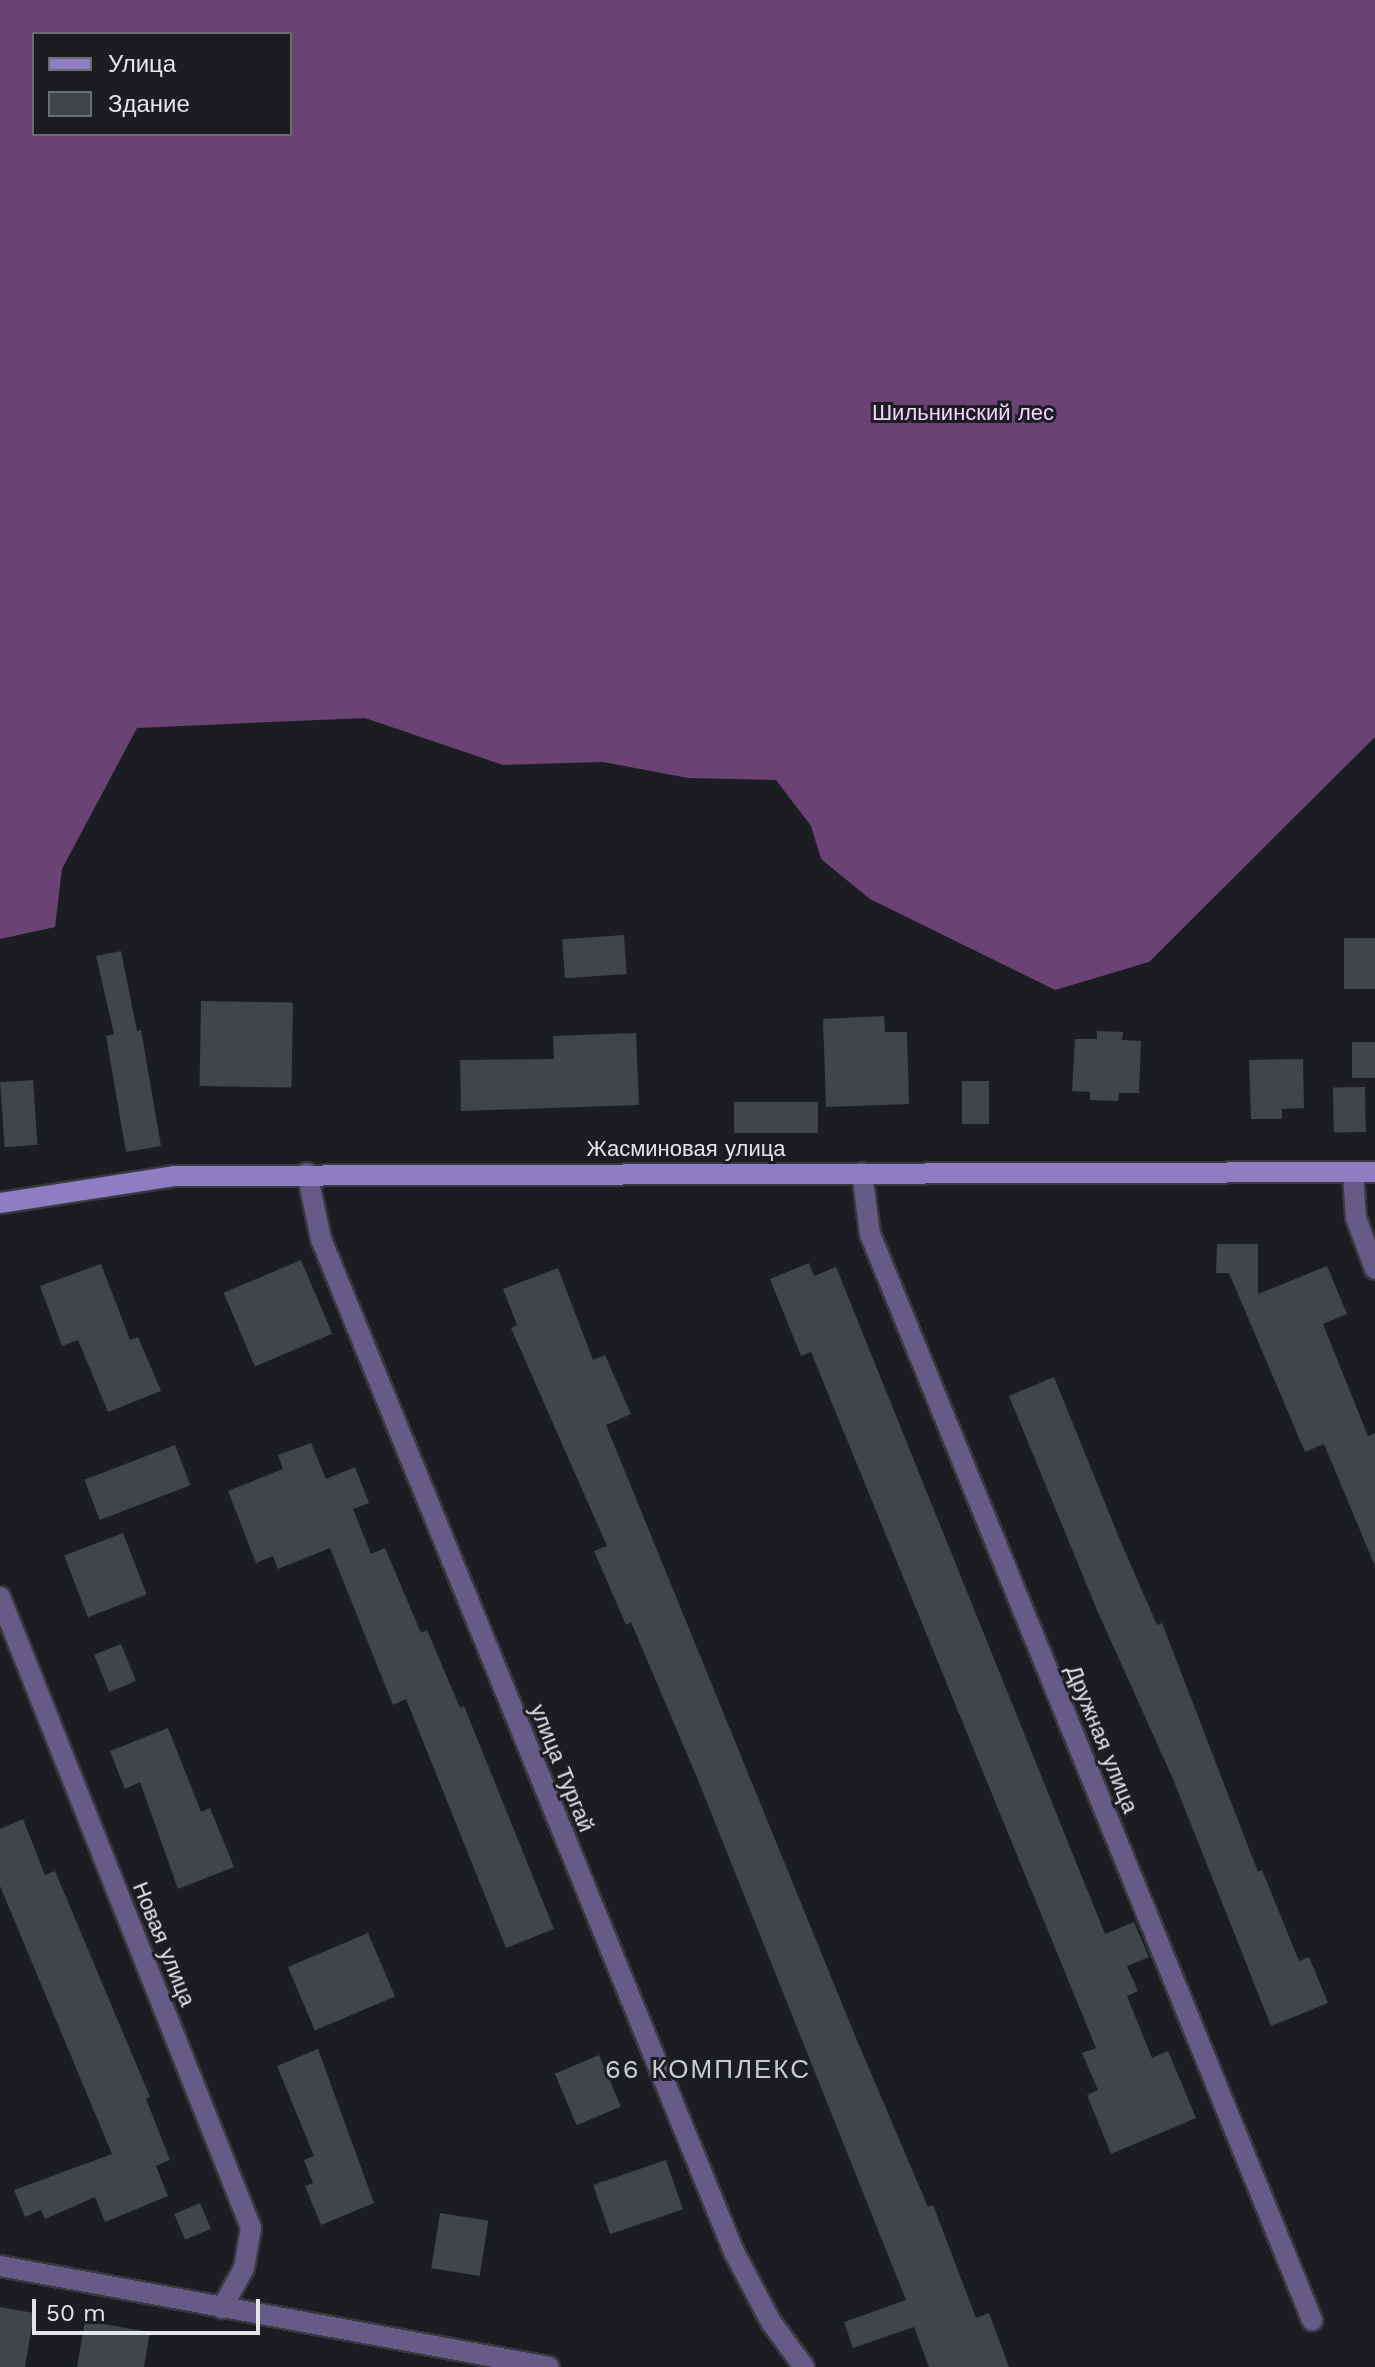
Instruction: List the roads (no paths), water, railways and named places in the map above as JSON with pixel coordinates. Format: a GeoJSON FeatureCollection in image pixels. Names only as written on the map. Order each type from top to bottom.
{"type":"FeatureCollection","features":[{"type":"Feature","properties":{"kind":"street"},"geometry":{"type":"LineString","coordinates":[[1353,1172],[1356,1218],[1375,1269]]}},
{"type":"Feature","properties":{"kind":"street","name":"Жасминовая улица"},"geometry":{"type":"LineString","coordinates":[[0,1203],[147,1178],[307,1173],[1375,1172]]}},
{"type":"Feature","properties":{"kind":"street","name":"улица Тургай"},"geometry":{"type":"LineString","coordinates":[[307,1173],[321,1239],[734,2252],[771,2322],[804,2367]]}},
{"type":"Feature","properties":{"kind":"street","name":"Дружная улица"},"geometry":{"type":"LineString","coordinates":[[862,1173],[870,1234],[1312,2320]]}},
{"type":"Feature","properties":{"kind":"street","name":"Новая улица"},"geometry":{"type":"LineString","coordinates":[[0,1597],[251,2228],[244,2268],[222,2308]]}},
{"type":"Feature","properties":{"kind":"street"},"geometry":{"type":"LineString","coordinates":[[0,2266],[549,2367]]}},
{"type":"Feature","properties":{"kind":"district","name":"66 КОМПЛЕКС"},"geometry":{"type":"Point","coordinates":[708,2070]}},
{"type":"Feature","properties":{"kind":"park label","name":"Шильнинский лес"},"geometry":{"type":"Point","coordinates":[963,413]}}]}
